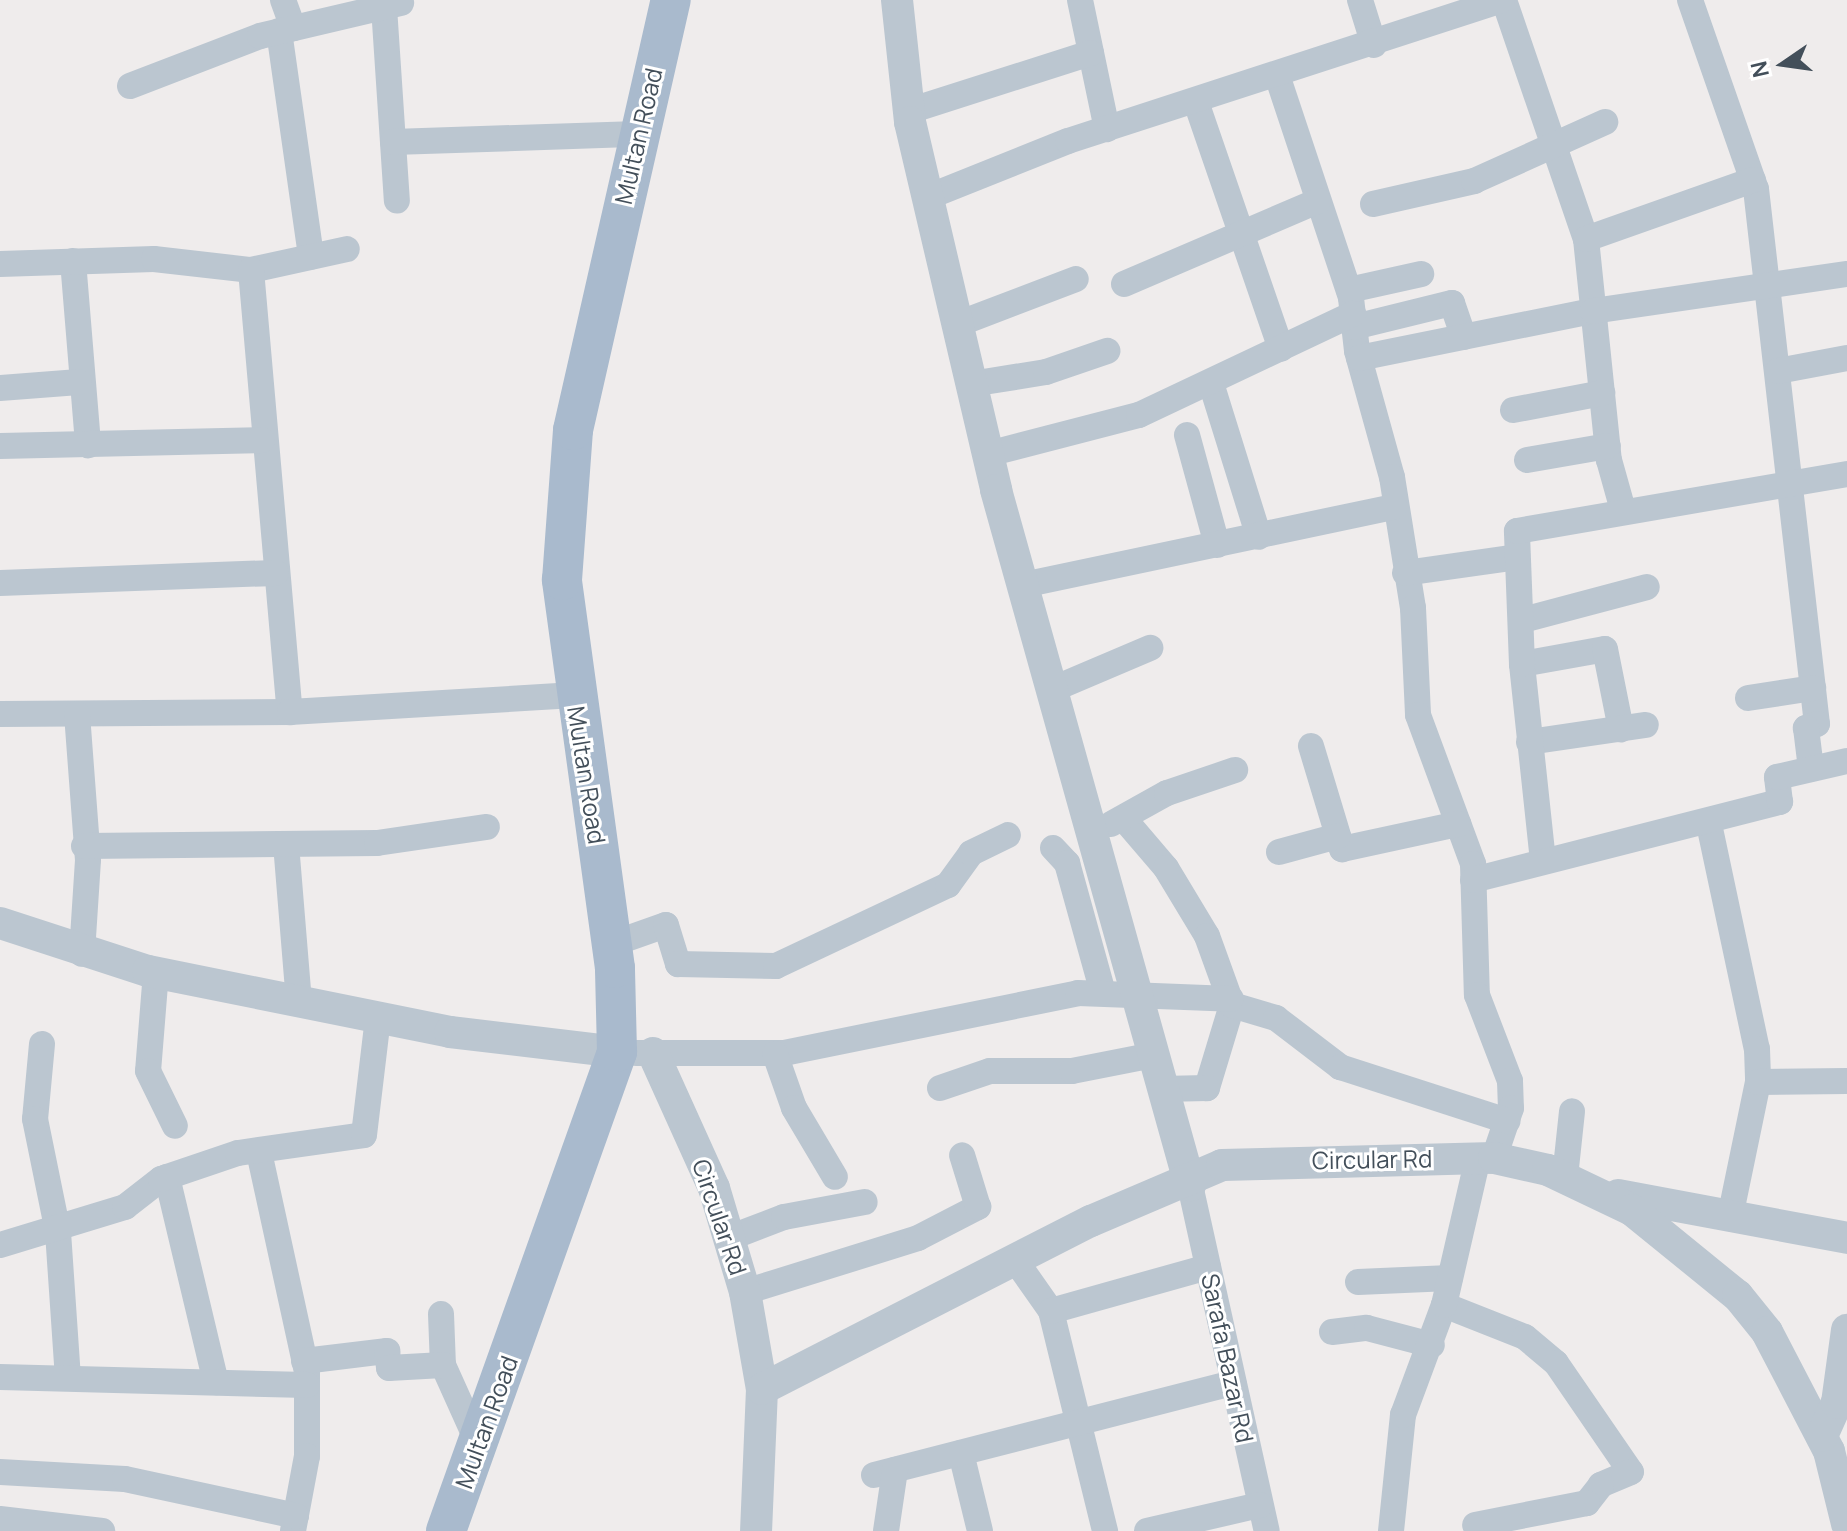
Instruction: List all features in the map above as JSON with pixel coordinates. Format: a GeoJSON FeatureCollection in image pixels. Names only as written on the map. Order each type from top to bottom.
{"type":"FeatureCollection","features":[{"type":"Feature","properties":{"kind":"main road","name":"Multan Road"},"geometry":{"type":"LineString","coordinates":[[446,1531],[478,1443],[635,1053],[612,944],[574,695],[562,580],[573,430],[671,0]]}},
{"type":"Feature","properties":{"kind":"street"},"geometry":{"type":"LineString","coordinates":[[283,0],[311,257]]}},
{"type":"Feature","properties":{"kind":"street"},"geometry":{"type":"LineString","coordinates":[[897,0],[909,111],[928,197],[988,454],[1090,830],[1119,993]]}},
{"type":"Feature","properties":{"kind":"street"},"geometry":{"type":"LineString","coordinates":[[1080,0],[1107,129]]}},
{"type":"Feature","properties":{"kind":"street"},"geometry":{"type":"LineString","coordinates":[[1360,0],[1374,45]]}},
{"type":"Feature","properties":{"kind":"street"},"geometry":{"type":"LineString","coordinates":[[928,197],[1107,129],[1278,78],[1503,0],[1586,239],[1608,446],[1623,510]]}},
{"type":"Feature","properties":{"kind":"street"},"geometry":{"type":"LineString","coordinates":[[1690,0],[1753,180],[1792,482],[1817,724],[1806,728],[1811,769]]}},
{"type":"Feature","properties":{"kind":"street"},"geometry":{"type":"LineString","coordinates":[[130,86],[286,30],[392,5],[393,142],[397,201]]}},
{"type":"Feature","properties":{"kind":"street"},"geometry":{"type":"LineString","coordinates":[[909,111],[1091,53]]}},
{"type":"Feature","properties":{"kind":"street"},"geometry":{"type":"LineString","coordinates":[[1278,78],[1352,310],[1359,358],[1394,507],[1405,573],[1418,715],[1458,824],[1473,880],[1477,995],[1510,1081],[1507,1121],[1486,1158],[1432,1345],[1403,1415],[1391,1531]]}},
{"type":"Feature","properties":{"kind":"street"},"geometry":{"type":"LineString","coordinates":[[1196,102],[1239,238],[1281,349]]}},
{"type":"Feature","properties":{"kind":"street"},"geometry":{"type":"LineString","coordinates":[[1373,204],[1474,181],[1556,149],[1605,122]]}},
{"type":"Feature","properties":{"kind":"street"},"geometry":{"type":"LineString","coordinates":[[393,142],[638,134]]}},
{"type":"Feature","properties":{"kind":"street"},"geometry":{"type":"LineString","coordinates":[[1586,239],[1753,180]]}},
{"type":"Feature","properties":{"kind":"street"},"geometry":{"type":"LineString","coordinates":[[1124,284],[1239,238],[1318,201]]}},
{"type":"Feature","properties":{"kind":"street"},"geometry":{"type":"LineString","coordinates":[[0,264],[154,259],[251,270],[347,249]]}},
{"type":"Feature","properties":{"kind":"street"},"geometry":{"type":"LineString","coordinates":[[73,261],[79,382],[88,445]]}},
{"type":"Feature","properties":{"kind":"street"},"geometry":{"type":"LineString","coordinates":[[251,270],[262,440],[290,712]]}},
{"type":"Feature","properties":{"kind":"street"},"geometry":{"type":"LineString","coordinates":[[988,454],[1139,415],[1281,349],[1421,274]]}},
{"type":"Feature","properties":{"kind":"street"},"geometry":{"type":"LineString","coordinates":[[1359,358],[1593,311],[1847,274]]}},
{"type":"Feature","properties":{"kind":"street"},"geometry":{"type":"LineString","coordinates":[[958,324],[1076,279]]}},
{"type":"Feature","properties":{"kind":"street"},"geometry":{"type":"LineString","coordinates":[[1352,310],[1452,303],[1464,337]]}},
{"type":"Feature","properties":{"kind":"street"},"geometry":{"type":"LineString","coordinates":[[971,384],[1046,372],[1107,351]]}},
{"type":"Feature","properties":{"kind":"street"},"geometry":{"type":"LineString","coordinates":[[1778,371],[1847,358]]}},
{"type":"Feature","properties":{"kind":"street"},"geometry":{"type":"LineString","coordinates":[[0,388],[79,382]]}},
{"type":"Feature","properties":{"kind":"street"},"geometry":{"type":"LineString","coordinates":[[1211,383],[1259,537]]}},
{"type":"Feature","properties":{"kind":"street"},"geometry":{"type":"LineString","coordinates":[[1513,410],[1602,393]]}},
{"type":"Feature","properties":{"kind":"street"},"geometry":{"type":"LineString","coordinates":[[1187,435],[1217,545]]}},
{"type":"Feature","properties":{"kind":"street"},"geometry":{"type":"LineString","coordinates":[[0,446],[262,440]]}},
{"type":"Feature","properties":{"kind":"street"},"geometry":{"type":"LineString","coordinates":[[1527,460],[1608,446]]}},
{"type":"Feature","properties":{"kind":"street"},"geometry":{"type":"LineString","coordinates":[[1543,861],[1522,664],[1523,620],[1517,531],[1623,510],[1847,474]]}},
{"type":"Feature","properties":{"kind":"street"},"geometry":{"type":"LineString","coordinates":[[1023,585],[1394,507]]}},
{"type":"Feature","properties":{"kind":"street"},"geometry":{"type":"LineString","coordinates":[[1405,573],[1517,557]]}},
{"type":"Feature","properties":{"kind":"street"},"geometry":{"type":"LineString","coordinates":[[0,583],[276,573]]}},
{"type":"Feature","properties":{"kind":"street"},"geometry":{"type":"LineString","coordinates":[[1523,620],[1647,587]]}},
{"type":"Feature","properties":{"kind":"street"},"geometry":{"type":"LineString","coordinates":[[1051,690],[1150,648]]}},
{"type":"Feature","properties":{"kind":"street"},"geometry":{"type":"LineString","coordinates":[[1522,664],[1605,649],[1634,727],[1529,742]]}},
{"type":"Feature","properties":{"kind":"street"},"geometry":{"type":"LineString","coordinates":[[1748,698],[1813,688]]}},
{"type":"Feature","properties":{"kind":"street"},"geometry":{"type":"LineString","coordinates":[[0,714],[290,712],[574,695]]}},
{"type":"Feature","properties":{"kind":"street"},"geometry":{"type":"LineString","coordinates":[[77,714],[84,846],[82,954]]}},
{"type":"Feature","properties":{"kind":"street"},"geometry":{"type":"LineString","coordinates":[[1311,746],[1342,849],[1458,824]]}},
{"type":"Feature","properties":{"kind":"street"},"geometry":{"type":"LineString","coordinates":[[1473,880],[1709,824],[1780,802],[1777,777],[1847,761]]}},
{"type":"Feature","properties":{"kind":"street"},"geometry":{"type":"LineString","coordinates":[[1090,830],[1125,820],[1167,793],[1235,770]]}},
{"type":"Feature","properties":{"kind":"street"},"geometry":{"type":"LineString","coordinates":[[1125,820],[1166,868],[1207,936],[1232,1002],[1207,1088],[1162,1089]]}},
{"type":"Feature","properties":{"kind":"street"},"geometry":{"type":"LineString","coordinates":[[1709,824],[1758,1082],[1730,1217]]}},
{"type":"Feature","properties":{"kind":"street"},"geometry":{"type":"LineString","coordinates":[[84,846],[377,843],[487,827]]}},
{"type":"Feature","properties":{"kind":"street"},"geometry":{"type":"LineString","coordinates":[[612,944],[666,925],[678,964],[776,966],[948,885],[971,853],[1008,835]]}},
{"type":"Feature","properties":{"kind":"street"},"geometry":{"type":"LineString","coordinates":[[1279,852],[1338,836]]}},
{"type":"Feature","properties":{"kind":"street"},"geometry":{"type":"LineString","coordinates":[[286,844],[299,1001]]}},
{"type":"Feature","properties":{"kind":"street"},"geometry":{"type":"LineString","coordinates":[[1053,848],[1067,863],[1119,993],[1153,1055],[1190,1185]]}},
{"type":"Feature","properties":{"kind":"street"},"geometry":{"type":"LineString","coordinates":[[0,923],[82,954],[156,972],[378,1017],[635,1053],[775,1054],[1119,993],[1232,1002],[1276,1018],[1340,1067],[1507,1121]]}},
{"type":"Feature","properties":{"kind":"street"},"geometry":{"type":"LineString","coordinates":[[156,972],[148,1071],[175,1126]]}},
{"type":"Feature","properties":{"kind":"street"},"geometry":{"type":"LineString","coordinates":[[0,1245],[58,1232],[125,1207],[167,1177],[259,1152],[364,1135],[378,1017]]}},
{"type":"Feature","properties":{"kind":"street"},"geometry":{"type":"LineString","coordinates":[[42,1044],[35,1119],[58,1232],[68,1378]]}},
{"type":"Feature","properties":{"kind":"street","name":"Circular Rd"},"geometry":{"type":"LineString","coordinates":[[635,1053],[729,1238],[745,1292],[762,1389],[756,1531]]}},
{"type":"Feature","properties":{"kind":"street"},"geometry":{"type":"LineString","coordinates":[[775,1054],[794,1108],[835,1177]]}},
{"type":"Feature","properties":{"kind":"street"},"geometry":{"type":"LineString","coordinates":[[940,1088],[990,1071],[1072,1071],[1153,1055]]}},
{"type":"Feature","properties":{"kind":"street"},"geometry":{"type":"LineString","coordinates":[[1758,1082],[1847,1081]]}},
{"type":"Feature","properties":{"kind":"street"},"geometry":{"type":"LineString","coordinates":[[1565,1177],[1572,1111]]}},
{"type":"Feature","properties":{"kind":"street"},"geometry":{"type":"LineString","coordinates":[[0,1472],[125,1479],[294,1523],[307,1456],[305,1373],[259,1152]]}},
{"type":"Feature","properties":{"kind":"street"},"geometry":{"type":"LineString","coordinates":[[745,1292],[918,1238],[978,1207],[962,1155]]}},
{"type":"Feature","properties":{"kind":"street","name":"Circular Rd"},"geometry":{"type":"LineString","coordinates":[[762,1389],[1018,1264],[1091,1221],[1190,1185],[1222,1165],[1266,1160],[1486,1158],[1565,1177],[1596,1191],[1658,1229],[1738,1296],[1767,1332],[1822,1436],[1847,1524]]}},
{"type":"Feature","properties":{"kind":"street"},"geometry":{"type":"LineString","coordinates":[[167,1177],[216,1382]]}},
{"type":"Feature","properties":{"kind":"street","name":"Sarafa Bazar Rd"},"geometry":{"type":"LineString","coordinates":[[1190,1185],[1267,1531]]}},
{"type":"Feature","properties":{"kind":"street"},"geometry":{"type":"LineString","coordinates":[[1596,1191],[1847,1238]]}},
{"type":"Feature","properties":{"kind":"street"},"geometry":{"type":"LineString","coordinates":[[729,1238],[784,1217],[865,1202]]}},
{"type":"Feature","properties":{"kind":"street"},"geometry":{"type":"LineString","coordinates":[[1018,1264],[1051,1311],[1105,1531]]}},
{"type":"Feature","properties":{"kind":"street"},"geometry":{"type":"LineString","coordinates":[[1051,1311],[1208,1267]]}},
{"type":"Feature","properties":{"kind":"street"},"geometry":{"type":"LineString","coordinates":[[1358,1282],[1450,1278]]}},
{"type":"Feature","properties":{"kind":"street"},"geometry":{"type":"LineString","coordinates":[[1444,1305],[1525,1337],[1556,1363],[1631,1472],[1601,1485],[1587,1503],[1475,1525]]}},
{"type":"Feature","properties":{"kind":"street"},"geometry":{"type":"LineString","coordinates":[[441,1314],[443,1365],[478,1443]]}},
{"type":"Feature","properties":{"kind":"street"},"geometry":{"type":"LineString","coordinates":[[1332,1332],[1367,1328],[1432,1345]]}},
{"type":"Feature","properties":{"kind":"street"},"geometry":{"type":"LineString","coordinates":[[1822,1436],[1837,1403],[1847,1330]]}},
{"type":"Feature","properties":{"kind":"street"},"geometry":{"type":"LineString","coordinates":[[0,1377],[216,1382],[305,1373],[387,1351],[389,1368],[443,1365]]}},
{"type":"Feature","properties":{"kind":"street"},"geometry":{"type":"LineString","coordinates":[[886,1531],[885,1472],[1233,1383]]}},
{"type":"Feature","properties":{"kind":"street"},"geometry":{"type":"LineString","coordinates":[[961,1453],[980,1531]]}},
{"type":"Feature","properties":{"kind":"street"},"geometry":{"type":"LineString","coordinates":[[1147,1531],[1260,1505]]}},
{"type":"Feature","properties":{"kind":"street"},"geometry":{"type":"LineString","coordinates":[[0,1519],[102,1531]]}}]}
